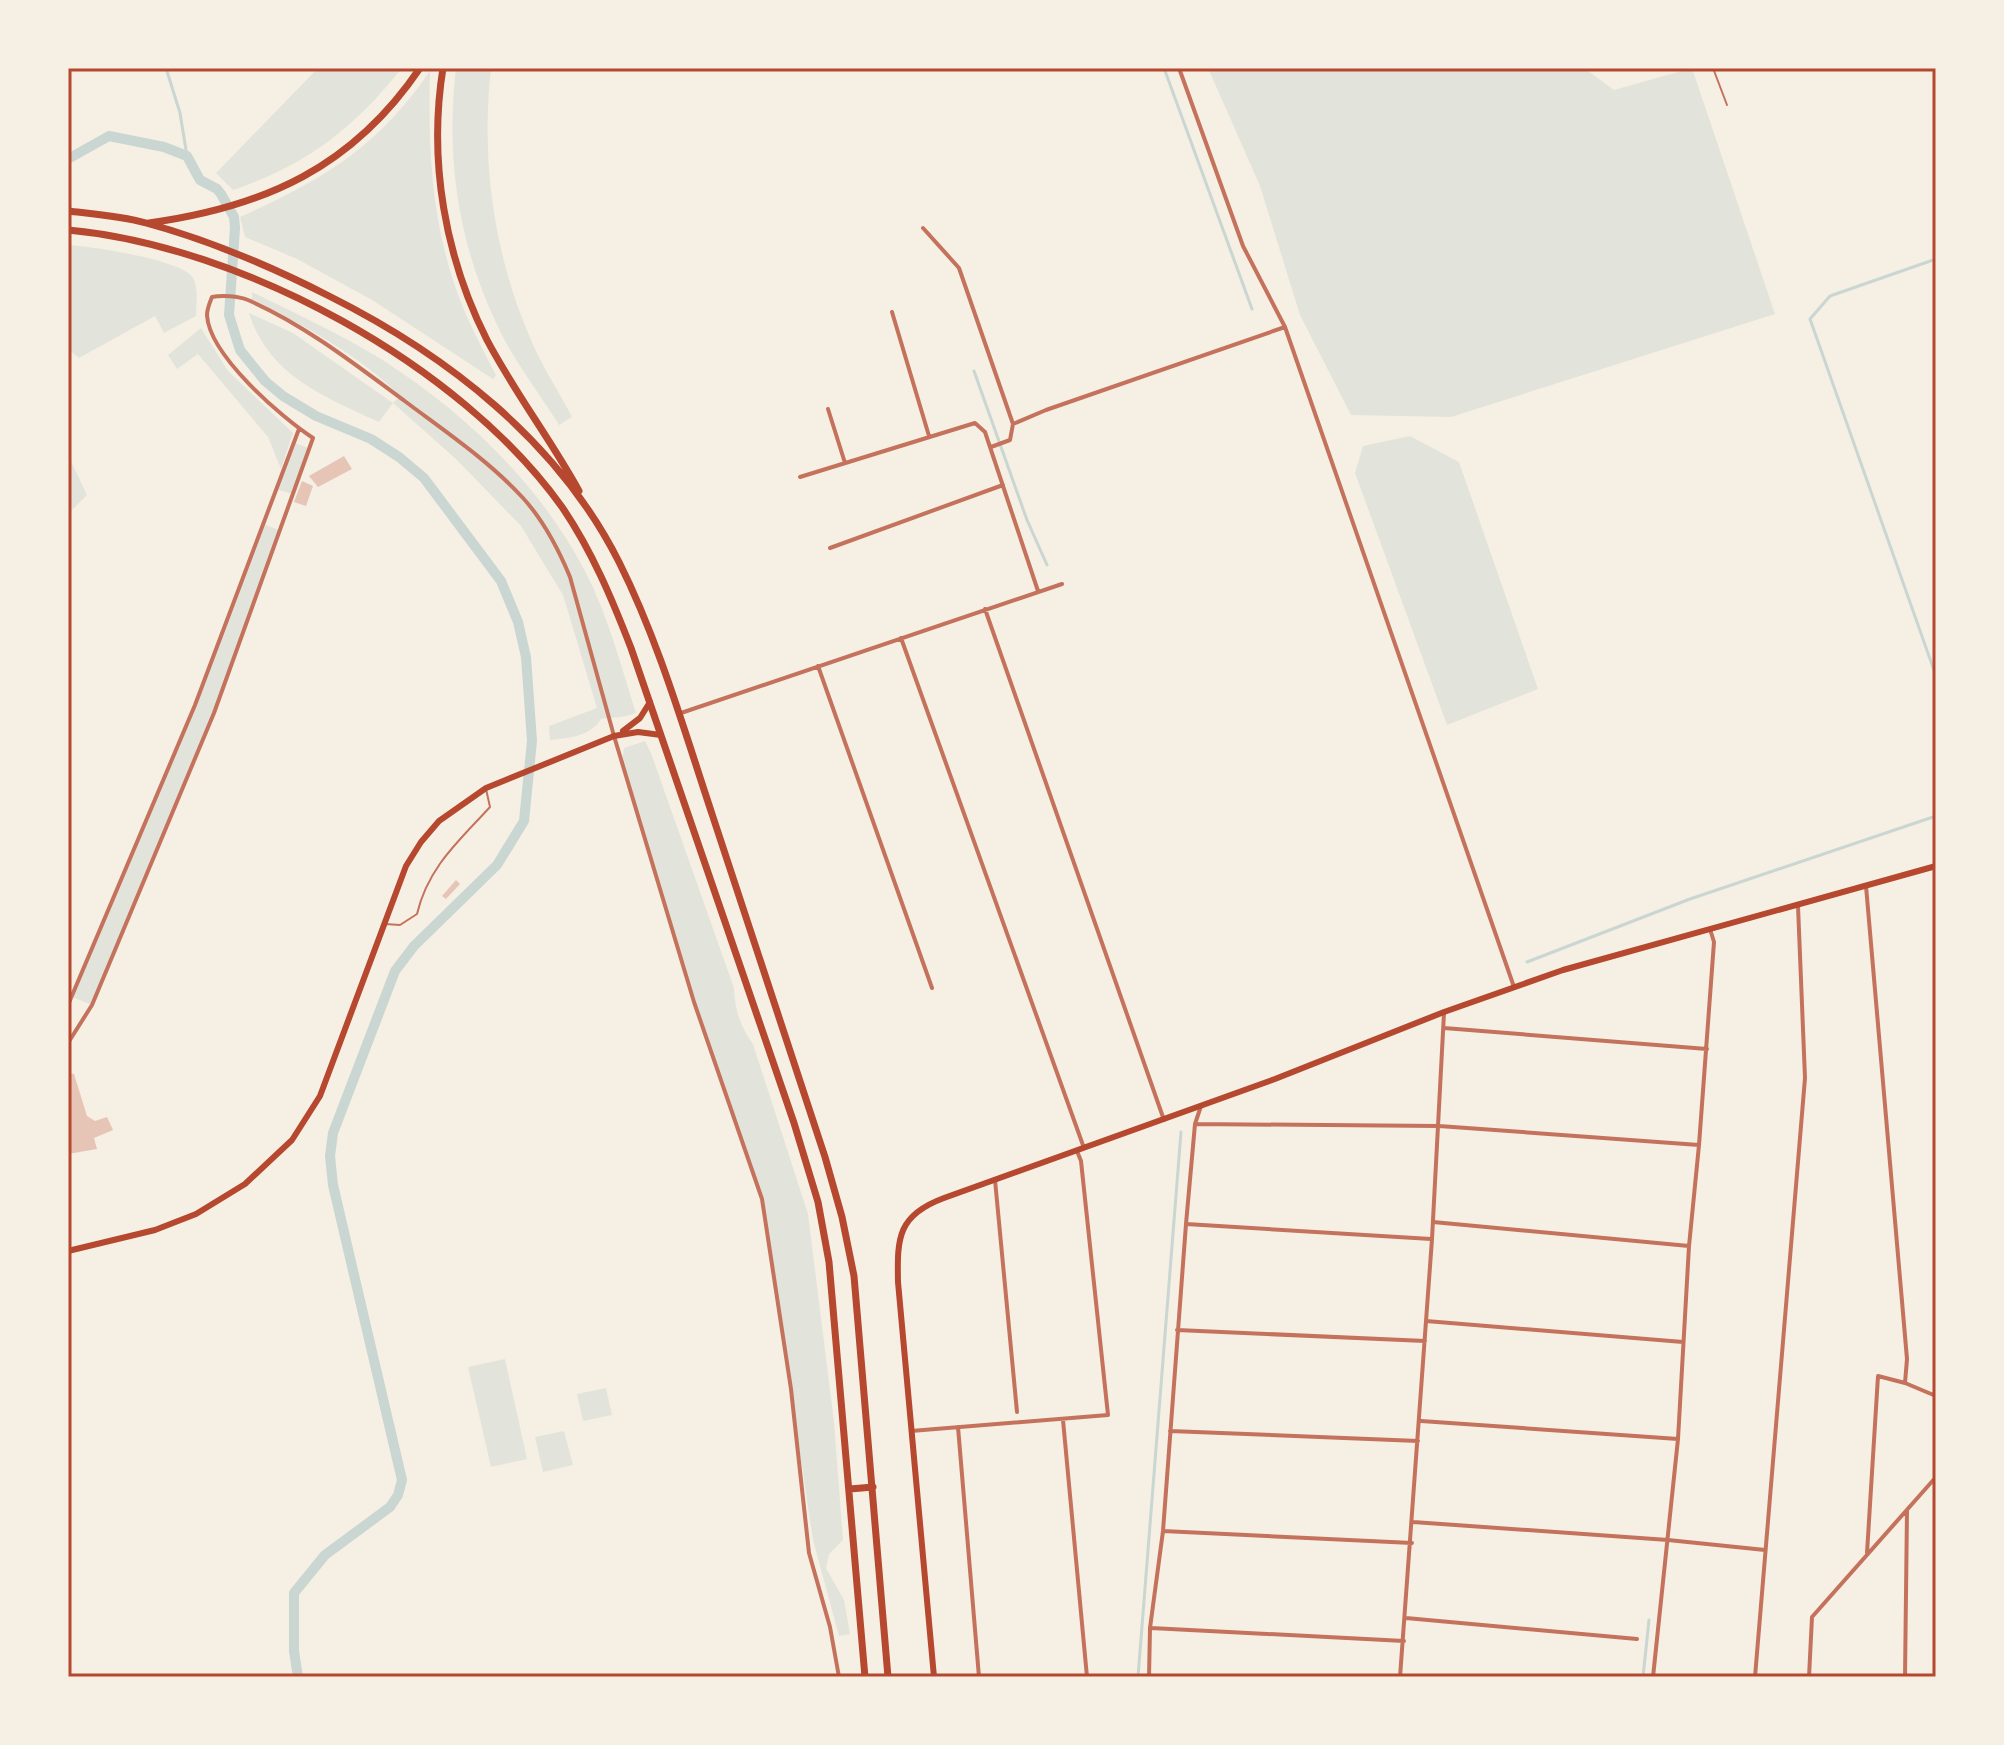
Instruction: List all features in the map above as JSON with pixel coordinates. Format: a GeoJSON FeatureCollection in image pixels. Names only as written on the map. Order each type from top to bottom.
{"type":"FeatureCollection","features":[{"type":"Feature","properties":{"kind":"highway"},"geometry":{"type":"LineString","coordinates":[[147,223],[220,211],[288,185],[340,154],[382,115],[420,68]]}},
{"type":"Feature","properties":{"kind":"highway"},"geometry":{"type":"LineString","coordinates":[[443,68],[438,113],[440,191],[450,242],[465,289],[495,354],[551,441],[618,561],[644,617],[679,714],[837,1197],[854,1276],[888,1677]]}},
{"type":"Feature","properties":{"kind":"highway"},"geometry":{"type":"LineString","coordinates":[[68,211],[147,223],[225,249],[296,279],[374,319],[461,376],[500,409],[549,460],[598,525]]}},
{"type":"Feature","properties":{"kind":"highway"},"geometry":{"type":"LineString","coordinates":[[68,230],[121,237],[225,268],[327,315],[404,359],[454,394],[512,448],[562,507],[592,558],[617,612],[650,702],[794,1123],[818,1202],[831,1282],[865,1677]]}},
{"type":"Feature","properties":{"kind":"highway"},"geometry":{"type":"LineString","coordinates":[[850,1489],[873,1487]]}},
{"type":"Feature","properties":{"kind":"main road"},"geometry":{"type":"LineString","coordinates":[[614,736],[635,722],[650,702]]}},
{"type":"Feature","properties":{"kind":"main road"},"geometry":{"type":"LineString","coordinates":[[68,1251],[155,1230],[196,1214],[245,1184],[285,1149],[320,1096],[406,866],[421,842],[450,812],[486,788],[614,736],[638,732],[661,735]]}},
{"type":"Feature","properties":{"kind":"main road"},"geometry":{"type":"LineString","coordinates":[[934,1677],[898,1282],[902,1229],[909,1218],[927,1205],[995,1179],[1164,1120],[1514,987],[1613,954],[1936,866]]}},
{"type":"Feature","properties":{"kind":"street"},"geometry":{"type":"LineString","coordinates":[[1179,68],[1243,246],[1285,327],[1514,987]]}},
{"type":"Feature","properties":{"kind":"street"},"geometry":{"type":"LineString","coordinates":[[923,228],[959,268],[1013,424],[1010,440],[990,447]]}},
{"type":"Feature","properties":{"kind":"street"},"geometry":{"type":"LineString","coordinates":[[68,1043],[92,1005],[214,713],[313,438],[245,381],[218,343],[207,313],[212,297],[219,295],[245,299],[349,359],[459,442],[523,497],[551,536],[570,577],[694,1002],[762,1199],[791,1389],[809,1553],[830,1627],[839,1677]]}},
{"type":"Feature","properties":{"kind":"street"},"geometry":{"type":"LineString","coordinates":[[892,312],[929,436]]}},
{"type":"Feature","properties":{"kind":"street"},"geometry":{"type":"LineString","coordinates":[[1013,424],[1285,327]]}},
{"type":"Feature","properties":{"kind":"street"},"geometry":{"type":"LineString","coordinates":[[828,409],[845,463]]}},
{"type":"Feature","properties":{"kind":"street"},"geometry":{"type":"LineString","coordinates":[[800,477],[975,423],[985,432],[1038,591]]}},
{"type":"Feature","properties":{"kind":"street"},"geometry":{"type":"LineString","coordinates":[[68,1005],[195,705],[299,429]]}},
{"type":"Feature","properties":{"kind":"street"},"geometry":{"type":"LineString","coordinates":[[830,548],[1003,485]]}},
{"type":"Feature","properties":{"kind":"street"},"geometry":{"type":"LineString","coordinates":[[679,714],[1062,584]]}},
{"type":"Feature","properties":{"kind":"street"},"geometry":{"type":"LineString","coordinates":[[985,609],[1164,1120]]}},
{"type":"Feature","properties":{"kind":"street"},"geometry":{"type":"LineString","coordinates":[[901,638],[1080,1150],[1108,1415],[911,1431]]}},
{"type":"Feature","properties":{"kind":"street"},"geometry":{"type":"LineString","coordinates":[[818,666],[932,988]]}},
{"type":"Feature","properties":{"kind":"street"},"geometry":{"type":"LineString","coordinates":[[1866,886],[1907,1359],[1905,1383]]}},
{"type":"Feature","properties":{"kind":"street"},"geometry":{"type":"LineString","coordinates":[[1755,1677],[1805,1078],[1798,905]]}},
{"type":"Feature","properties":{"kind":"street"},"geometry":{"type":"LineString","coordinates":[[1653,1677],[1678,1439],[1689,1246],[1714,942],[1710,929]]}},
{"type":"Feature","properties":{"kind":"street"},"geometry":{"type":"LineString","coordinates":[[1400,1677],[1412,1543],[1444,1012]]}},
{"type":"Feature","properties":{"kind":"street"},"geometry":{"type":"LineString","coordinates":[[1444,1028],[1707,1049]]}},
{"type":"Feature","properties":{"kind":"street"},"geometry":{"type":"LineString","coordinates":[[1149,1677],[1150,1628],[1163,1531],[1195,1124],[1201,1106]]}},
{"type":"Feature","properties":{"kind":"street"},"geometry":{"type":"LineString","coordinates":[[1195,1124],[1439,1126],[1699,1145]]}},
{"type":"Feature","properties":{"kind":"street"},"geometry":{"type":"LineString","coordinates":[[995,1179],[1017,1412]]}},
{"type":"Feature","properties":{"kind":"street"},"geometry":{"type":"LineString","coordinates":[[1433,1222],[1689,1246]]}},
{"type":"Feature","properties":{"kind":"street"},"geometry":{"type":"LineString","coordinates":[[1186,1224],[1432,1239]]}},
{"type":"Feature","properties":{"kind":"street"},"geometry":{"type":"LineString","coordinates":[[1426,1321],[1684,1342]]}},
{"type":"Feature","properties":{"kind":"street"},"geometry":{"type":"LineString","coordinates":[[1177,1330],[1425,1341]]}},
{"type":"Feature","properties":{"kind":"street"},"geometry":{"type":"LineString","coordinates":[[1867,1554],[1878,1376],[1936,1396]]}},
{"type":"Feature","properties":{"kind":"street"},"geometry":{"type":"LineString","coordinates":[[1063,1420],[1087,1677]]}},
{"type":"Feature","properties":{"kind":"street"},"geometry":{"type":"LineString","coordinates":[[1420,1420],[1678,1439]]}},
{"type":"Feature","properties":{"kind":"street"},"geometry":{"type":"LineString","coordinates":[[958,1427],[979,1677]]}},
{"type":"Feature","properties":{"kind":"street"},"geometry":{"type":"LineString","coordinates":[[1170,1431],[1418,1441]]}},
{"type":"Feature","properties":{"kind":"street"},"geometry":{"type":"LineString","coordinates":[[1809,1677],[1812,1617],[1936,1477]]}},
{"type":"Feature","properties":{"kind":"street"},"geometry":{"type":"LineString","coordinates":[[1905,1677],[1907,1509]]}},
{"type":"Feature","properties":{"kind":"street"},"geometry":{"type":"LineString","coordinates":[[1413,1522],[1765,1550]]}},
{"type":"Feature","properties":{"kind":"street"},"geometry":{"type":"LineString","coordinates":[[1163,1531],[1412,1543]]}},
{"type":"Feature","properties":{"kind":"street"},"geometry":{"type":"LineString","coordinates":[[1406,1618],[1637,1639]]}},
{"type":"Feature","properties":{"kind":"street"},"geometry":{"type":"LineString","coordinates":[[1150,1628],[1404,1641]]}},
{"type":"Feature","properties":{"kind":"lane"},"geometry":{"type":"LineString","coordinates":[[1713,68],[1727,105]]}},
{"type":"Feature","properties":{"kind":"lane"},"geometry":{"type":"LineString","coordinates":[[384,924],[400,925],[417,914],[423,890],[434,868],[490,807],[486,788]]}},
{"type":"Feature","properties":{"kind":"shaded area"},"geometry":{"type":"Polygon","coordinates":[[[318,68],[402,68],[365,110],[327,142],[284,169],[233,190],[216,173],[318,68]]]}},
{"type":"Feature","properties":{"kind":"shaded area"},"geometry":{"type":"Polygon","coordinates":[[[456,68],[491,68],[489,170],[499,237],[506,270],[529,335],[572,417],[559,425],[506,343],[474,268],[458,203],[454,170],[452,136],[456,68]]]}},
{"type":"Feature","properties":{"kind":"shaded area"},"geometry":{"type":"Polygon","coordinates":[[[1208,68],[1584,68],[1614,90],[1692,68],[1775,314],[1451,417],[1351,415],[1300,315],[1260,186],[1208,68]]]}},
{"type":"Feature","properties":{"kind":"shaded area"},"geometry":{"type":"Polygon","coordinates":[[[430,71],[431,157],[442,241],[463,307],[496,375],[493,379],[372,300],[297,259],[245,237],[240,217],[298,189],[347,159],[390,121],[430,71]]]}},
{"type":"Feature","properties":{"kind":"shaded area"},"geometry":{"type":"Polygon","coordinates":[[[68,245],[135,255],[186,271],[196,287],[196,316],[164,333],[155,316],[79,358],[68,349],[68,245]]]}},
{"type":"Feature","properties":{"kind":"shaded area"},"geometry":{"type":"Polygon","coordinates":[[[252,292],[350,341],[412,380],[470,426],[522,479],[545,508],[585,571],[607,623],[636,713],[601,719],[585,733],[550,740],[549,726],[597,708],[563,595],[521,526],[457,460],[393,403],[400,396],[384,381],[330,342],[252,299],[252,292]]]}},
{"type":"Feature","properties":{"kind":"shaded area"},"geometry":{"type":"Polygon","coordinates":[[[249,313],[293,333],[393,403],[379,422],[319,393],[284,368],[270,353],[249,313]]]}},
{"type":"Feature","properties":{"kind":"shaded area"},"geometry":{"type":"Polygon","coordinates":[[[201,328],[228,371],[293,433],[281,469],[268,437],[198,354],[177,369],[168,355],[201,328]]]}},
{"type":"Feature","properties":{"kind":"shaded area"},"geometry":{"type":"Polygon","coordinates":[[[1410,436],[1459,462],[1538,689],[1447,725],[1355,473],[1363,446],[1410,436]]]}},
{"type":"Feature","properties":{"kind":"shaded area"},"geometry":{"type":"Polygon","coordinates":[[[294,443],[309,448],[292,494],[276,489],[294,443]]]}},
{"type":"Feature","properties":{"kind":"shaded area"},"geometry":{"type":"Polygon","coordinates":[[[68,455],[87,495],[68,514],[68,455]]]}},
{"type":"Feature","properties":{"kind":"shaded area"},"geometry":{"type":"Polygon","coordinates":[[[263,524],[279,530],[214,713],[92,1005],[72,997],[171,764],[263,524]]]}},
{"type":"Feature","properties":{"kind":"shaded area"},"geometry":{"type":"Polygon","coordinates":[[[645,741],[734,988],[739,1018],[753,1044],[808,1214],[834,1422],[843,1540],[829,1554],[826,1568],[844,1600],[850,1634],[839,1636],[813,1540],[762,1199],[694,1002],[622,762],[624,748],[645,741]]]}},
{"type":"Feature","properties":{"kind":"shaded area"},"geometry":{"type":"Polygon","coordinates":[[[505,1359],[527,1459],[491,1467],[468,1367],[505,1359]]]}},
{"type":"Feature","properties":{"kind":"shaded area"},"geometry":{"type":"Polygon","coordinates":[[[606,1388],[612,1415],[583,1421],[577,1394],[606,1388]]]}},
{"type":"Feature","properties":{"kind":"shaded area"},"geometry":{"type":"Polygon","coordinates":[[[564,1431],[573,1465],[543,1472],[535,1437],[564,1431]]]}},
{"type":"Feature","properties":{"kind":"building"},"geometry":{"type":"Polygon","coordinates":[[[344,456],[352,469],[318,487],[309,476],[344,456]]]}},
{"type":"Feature","properties":{"kind":"building"},"geometry":{"type":"Polygon","coordinates":[[[302,481],[313,486],[306,506],[294,502],[302,481]]]}},
{"type":"Feature","properties":{"kind":"building"},"geometry":{"type":"Polygon","coordinates":[[[456,880],[460,884],[446,899],[442,896],[456,880]]]}},
{"type":"Feature","properties":{"kind":"building"},"geometry":{"type":"Polygon","coordinates":[[[68,1073],[74,1074],[87,1116],[95,1121],[107,1117],[113,1130],[94,1138],[97,1149],[68,1154],[68,1073]]]}},
{"type":"Feature","properties":{"kind":"waterway"},"geometry":{"type":"LineString","coordinates":[[166,68],[180,113],[187,156]]}},
{"type":"Feature","properties":{"kind":"waterway"},"geometry":{"type":"LineString","coordinates":[[1164,68],[1252,309]]}},
{"type":"Feature","properties":{"kind":"waterway"},"geometry":{"type":"LineString","coordinates":[[68,159],[109,136],[164,147],[187,156],[200,180],[217,189],[234,217],[229,315],[240,350],[265,381],[283,396],[316,416],[371,439],[424,478],[501,581],[518,622],[526,657],[532,741],[524,821],[497,865],[414,946],[395,971],[333,1133],[330,1156],[333,1185],[402,1480],[398,1495],[390,1507],[325,1555],[294,1593],[294,1651],[298,1677]]}},
{"type":"Feature","properties":{"kind":"waterway"},"geometry":{"type":"LineString","coordinates":[[1936,259],[1830,296],[1810,319],[1936,676]]}},
{"type":"Feature","properties":{"kind":"waterway"},"geometry":{"type":"LineString","coordinates":[[974,371],[1027,520],[1047,565]]}},
{"type":"Feature","properties":{"kind":"waterway"},"geometry":{"type":"LineString","coordinates":[[1527,962],[1690,899],[1936,816]]}},
{"type":"Feature","properties":{"kind":"waterway"},"geometry":{"type":"LineString","coordinates":[[1138,1677],[1181,1132]]}},
{"type":"Feature","properties":{"kind":"waterway"},"geometry":{"type":"LineString","coordinates":[[1643,1677],[1649,1620]]}}]}
